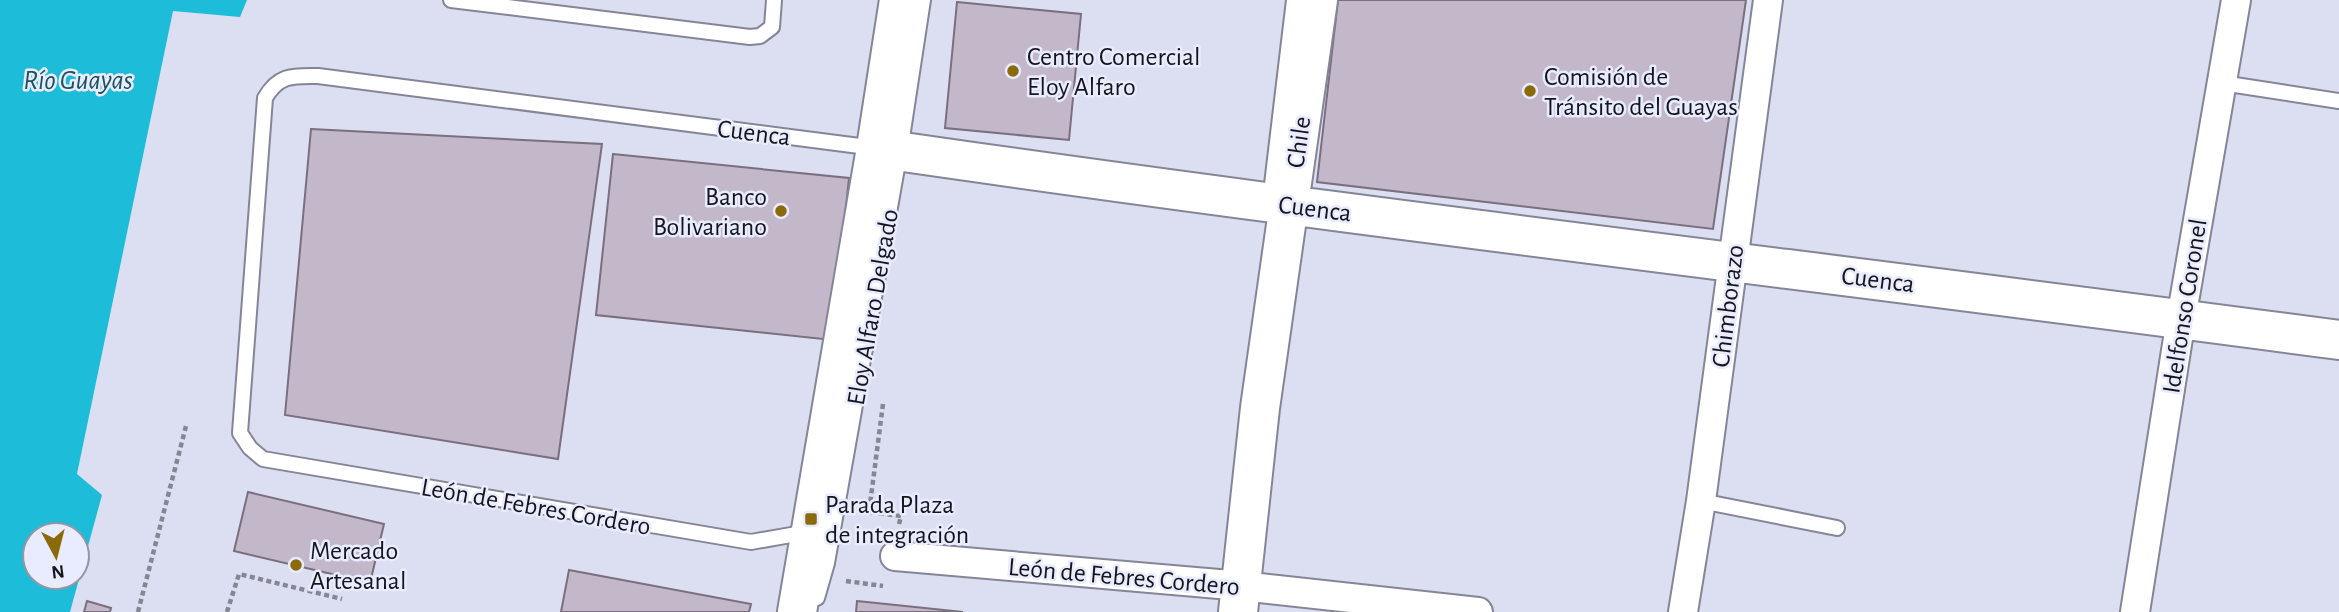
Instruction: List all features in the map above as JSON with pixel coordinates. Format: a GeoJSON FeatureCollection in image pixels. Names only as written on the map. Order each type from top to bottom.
{"type":"FeatureCollection","features":[{"type":"Feature","properties":{"kind":"main road","name":"Eloy Alfaro Delgado"},"geometry":{"type":"LineString","coordinates":[[797,612],[809,532],[888,149],[899,0]]}},
{"type":"Feature","properties":{"kind":"main road","name":"Chile"},"geometry":{"type":"LineString","coordinates":[[1250,600],[1246,548],[1275,208],[1318,0]]}},
{"type":"Feature","properties":{"kind":"main road","name":"Cuenca"},"geometry":{"type":"LineString","coordinates":[[888,149],[1275,208],[1734,260],[2339,340]]}},
{"type":"Feature","properties":{"kind":"street","name":"Chimborazo"},"geometry":{"type":"LineString","coordinates":[[1683,612],[1701,501],[1768,0]]}},
{"type":"Feature","properties":{"kind":"street","name":"Idelfonso Coronel"},"geometry":{"type":"LineString","coordinates":[[2135,612],[2181,319],[2236,0]]}},
{"type":"Feature","properties":{"kind":"street","name":"León de Febres Cordero"},"geometry":{"type":"LineString","coordinates":[[895,556],[1250,600],[1478,612]]}},
{"type":"Feature","properties":{"kind":"lane"},"geometry":{"type":"LineString","coordinates":[[451,0],[750,37],[760,36],[772,27],[774,0]]}},
{"type":"Feature","properties":{"kind":"lane","name":"Eloy Alfaro Delgado"},"geometry":{"type":"LineString","coordinates":[[812,612],[827,563],[888,149],[923,0]]}},
{"type":"Feature","properties":{"kind":"lane","name":"Chile"},"geometry":{"type":"LineString","coordinates":[[1275,208],[1294,0]]}},
{"type":"Feature","properties":{"kind":"lane","name":"Cuenca"},"geometry":{"type":"LineString","coordinates":[[263,459],[250,448],[240,433],[265,98],[280,80],[292,76],[318,76],[888,149]]}},
{"type":"Feature","properties":{"kind":"lane"},"geometry":{"type":"LineString","coordinates":[[2222,83],[2339,101]]}},
{"type":"Feature","properties":{"kind":"lane","name":"Chile"},"geometry":{"type":"LineString","coordinates":[[1253,344],[1260,408]]}},
{"type":"Feature","properties":{"kind":"lane","name":"León de Febres Cordero"},"geometry":{"type":"LineString","coordinates":[[263,459],[751,542],[809,532]]}},
{"type":"Feature","properties":{"kind":"lane"},"geometry":{"type":"LineString","coordinates":[[1701,501],[1837,528]]}},
{"type":"Feature","properties":{"kind":"path"},"geometry":{"type":"LineString","coordinates":[[844,591],[845,581],[890,587],[901,516],[869,512],[883,401]]}},
{"type":"Feature","properties":{"kind":"path"},"geometry":{"type":"LineString","coordinates":[[138,612],[186,426]]}},
{"type":"Feature","properties":{"kind":"path"},"geometry":{"type":"LineString","coordinates":[[227,612],[239,574],[342,599]]}},
{"type":"Feature","properties":{"kind":"water","name":"Río Guayas"},"geometry":{"type":"Polygon","coordinates":[[[0,0],[247,0],[240,17],[173,11],[77,474],[102,495],[91,535],[91,521],[21,521],[21,591],[76,591],[70,612],[0,612],[0,0]]]}},
{"type":"Feature","properties":{"kind":"building","name":"Comisión de Tránsito del Guayas"},"geometry":{"type":"Polygon","coordinates":[[[1338,0],[1746,0],[1713,229],[1317,182],[1338,0]]]}},
{"type":"Feature","properties":{"kind":"building","name":"Centro Comercial Eloy Alfaro"},"geometry":{"type":"Polygon","coordinates":[[[957,2],[1081,14],[1069,140],[945,128],[957,2]]]}},
{"type":"Feature","properties":{"kind":"building"},"geometry":{"type":"Polygon","coordinates":[[[311,129],[602,144],[558,459],[285,415],[311,129]]]}},
{"type":"Feature","properties":{"kind":"building"},"geometry":{"type":"Polygon","coordinates":[[[613,154],[849,178],[832,340],[596,315],[613,154]]]}},
{"type":"Feature","properties":{"kind":"building"},"geometry":{"type":"Polygon","coordinates":[[[248,492],[384,524],[370,583],[234,551],[248,492]]]}},
{"type":"Feature","properties":{"kind":"building"},"geometry":{"type":"Polygon","coordinates":[[[569,570],[751,604],[749,612],[561,612],[569,570]]]}},
{"type":"Feature","properties":{"kind":"building"},"geometry":{"type":"Polygon","coordinates":[[[87,601],[111,608],[110,612],[84,612],[87,601]]]}},
{"type":"Feature","properties":{"kind":"building"},"geometry":{"type":"Polygon","coordinates":[[[857,601],[963,612],[856,612],[857,601]]]}},
{"type":"Feature","properties":{"kind":"place","name":"Centro Comercial Eloy Alfaro"},"geometry":{"type":"Point","coordinates":[1013,71]}},
{"type":"Feature","properties":{"kind":"place","name":"Comisión de Tránsito del Guayas"},"geometry":{"type":"Point","coordinates":[1530,91]}},
{"type":"Feature","properties":{"kind":"place","name":"Banco Bolivariano"},"geometry":{"type":"Point","coordinates":[781,211]}},
{"type":"Feature","properties":{"kind":"place","name":"Parada Plaza de integración"},"geometry":{"type":"Point","coordinates":[811,519]}},
{"type":"Feature","properties":{"kind":"place","name":"Mercado Artesanal"},"geometry":{"type":"Point","coordinates":[296,565]}}]}
